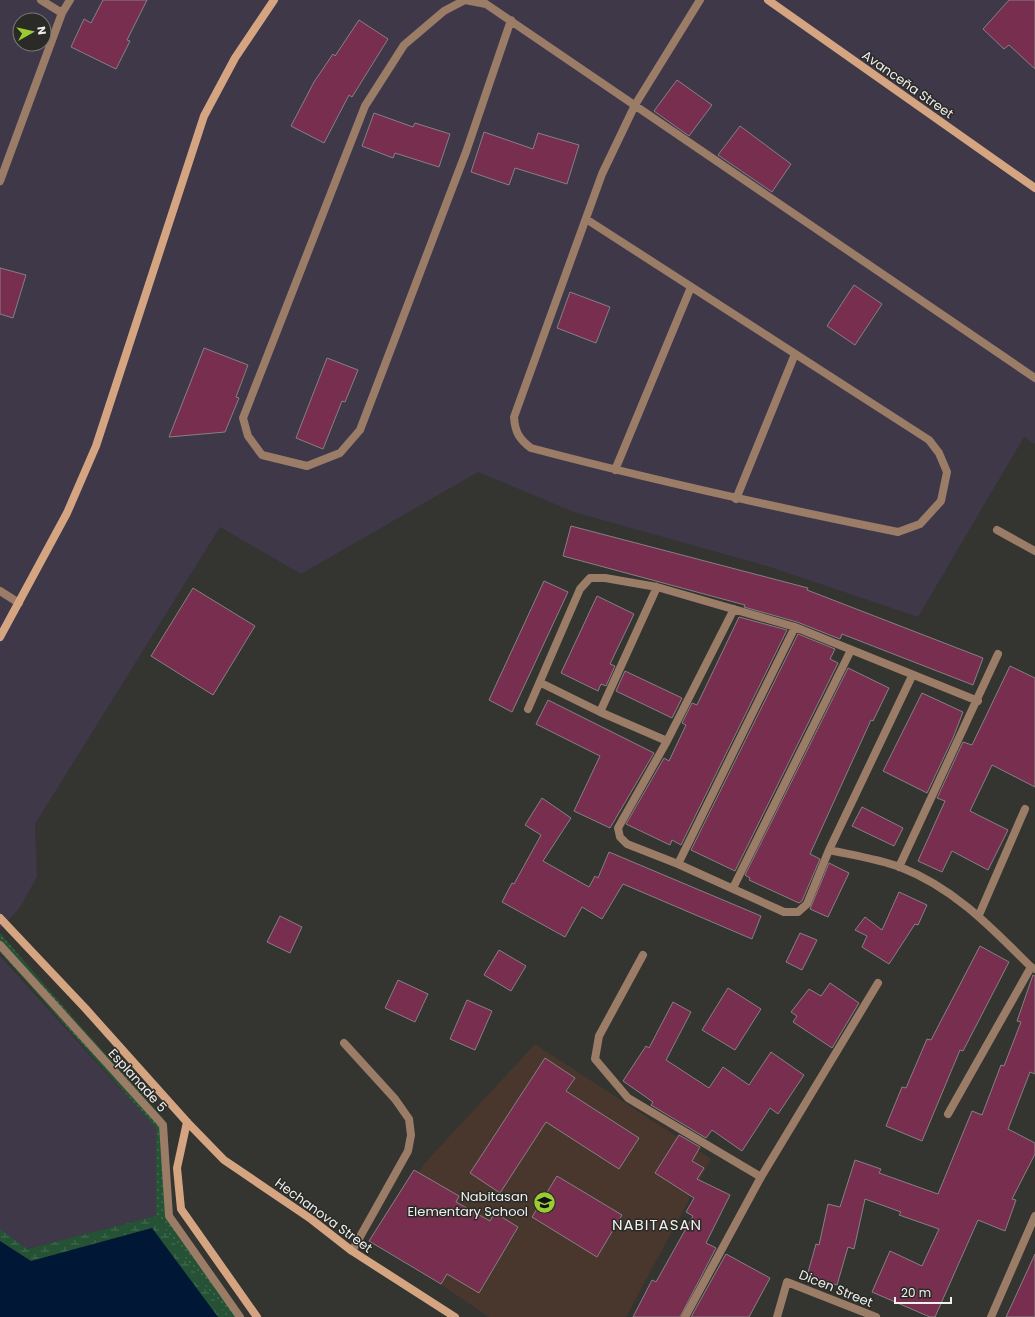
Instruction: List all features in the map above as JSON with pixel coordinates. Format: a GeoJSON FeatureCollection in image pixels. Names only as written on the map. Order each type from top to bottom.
{"type":"FeatureCollection","features":[{"type":"Feature","properties":{"kind":"street"},"geometry":{"type":"LineString","coordinates":[[42,0],[62,13]]}},
{"type":"Feature","properties":{"kind":"street"},"geometry":{"type":"LineString","coordinates":[[0,181],[62,13],[70,0]]}},
{"type":"Feature","properties":{"kind":"street"},"geometry":{"type":"LineString","coordinates":[[0,638],[67,513],[96,446],[204,116],[235,58],[274,0]]}},
{"type":"Feature","properties":{"kind":"street"},"geometry":{"type":"LineString","coordinates":[[510,20],[466,152],[360,430],[340,452],[307,466],[262,455],[248,436],[243,418],[365,106],[404,46],[444,11],[465,0],[486,4],[510,20],[635,105],[1035,378]]}},
{"type":"Feature","properties":{"kind":"street"},"geometry":{"type":"LineString","coordinates":[[586,219],[929,440],[939,453],[947,472],[941,501],[920,524],[898,532],[736,499],[615,470],[531,448],[520,440],[515,428],[514,417],[602,174],[635,105],[700,0]]}},
{"type":"Feature","properties":{"kind":"street","name":"Avanceña Street"},"geometry":{"type":"LineString","coordinates":[[768,0],[1035,188]]}},
{"type":"Feature","properties":{"kind":"street"},"geometry":{"type":"LineString","coordinates":[[615,470],[691,287]]}},
{"type":"Feature","properties":{"kind":"street"},"geometry":{"type":"LineString","coordinates":[[736,499],[795,354]]}},
{"type":"Feature","properties":{"kind":"street"},"geometry":{"type":"LineString","coordinates":[[997,530],[1035,551]]}},
{"type":"Feature","properties":{"kind":"street"},"geometry":{"type":"LineString","coordinates":[[528,709],[541,683],[580,589],[590,578],[605,578],[657,587],[795,627],[912,676],[978,701]]}},
{"type":"Feature","properties":{"kind":"street"},"geometry":{"type":"LineString","coordinates":[[600,712],[657,587]]}},
{"type":"Feature","properties":{"kind":"street"},"geometry":{"type":"LineString","coordinates":[[0,592],[19,603]]}},
{"type":"Feature","properties":{"kind":"street"},"geometry":{"type":"LineString","coordinates":[[734,609],[667,741],[618,828],[620,837],[627,844],[678,864],[784,912],[798,912],[807,904],[829,850],[912,676]]}},
{"type":"Feature","properties":{"kind":"street"},"geometry":{"type":"LineString","coordinates":[[678,864],[795,627]]}},
{"type":"Feature","properties":{"kind":"street"},"geometry":{"type":"LineString","coordinates":[[732,888],[851,650]]}},
{"type":"Feature","properties":{"kind":"street"},"geometry":{"type":"LineString","coordinates":[[899,867],[978,701],[998,654]]}},
{"type":"Feature","properties":{"kind":"street"},"geometry":{"type":"LineString","coordinates":[[541,683],[600,712],[667,741]]}},
{"type":"Feature","properties":{"kind":"street"},"geometry":{"type":"LineString","coordinates":[[979,915],[1025,809]]}},
{"type":"Feature","properties":{"kind":"street"},"geometry":{"type":"LineString","coordinates":[[829,850],[899,867],[930,881],[979,915],[1033,968],[948,1114]]}},
{"type":"Feature","properties":{"kind":"street","name":"Hechanova Street"},"geometry":{"type":"LineString","coordinates":[[0,918],[85,1008],[187,1122],[224,1160],[311,1219],[352,1251],[455,1317]]}},
{"type":"Feature","properties":{"kind":"street","name":"Esplanade 5"},"geometry":{"type":"LineString","coordinates":[[0,945],[163,1125],[169,1216],[240,1317]]}},
{"type":"Feature","properties":{"kind":"street"},"geometry":{"type":"LineString","coordinates":[[643,955],[599,1036],[595,1059],[628,1098],[761,1177]]}},
{"type":"Feature","properties":{"kind":"street"},"geometry":{"type":"LineString","coordinates":[[685,1317],[761,1177],[878,983]]}},
{"type":"Feature","properties":{"kind":"street"},"geometry":{"type":"LineString","coordinates":[[344,1043],[395,1099],[409,1119],[411,1135],[408,1151],[352,1251]]}},
{"type":"Feature","properties":{"kind":"street"},"geometry":{"type":"LineString","coordinates":[[187,1122],[177,1168],[181,1209],[257,1317]]}},
{"type":"Feature","properties":{"kind":"street"},"geometry":{"type":"LineString","coordinates":[[991,1317],[1035,1216]]}},
{"type":"Feature","properties":{"kind":"street","name":"Dicen Street"},"geometry":{"type":"LineString","coordinates":[[777,1317],[787,1282],[876,1317]]}},
{"type":"Feature","properties":{"kind":"shaded area"},"geometry":{"type":"Polygon","coordinates":[[[0,0],[1035,0],[1035,444],[1024,437],[918,617],[767,566],[574,512],[478,472],[301,574],[220,527],[35,824],[37,877],[19,909],[0,929],[0,0]]]}},
{"type":"Feature","properties":{"kind":"shaded area"},"geometry":{"type":"Polygon","coordinates":[[[0,956],[156,1128],[156,1216],[27,1249],[0,1229],[0,956]]]}},
{"type":"Feature","properties":{"kind":"shaded area","name":"Nabitasan Elementary School"},"geometry":{"type":"Polygon","coordinates":[[[535,1044],[711,1159],[626,1317],[489,1317],[376,1241],[424,1164],[535,1044]]]}},
{"type":"Feature","properties":{"kind":"green space"},"geometry":{"type":"Polygon","coordinates":[[[0,933],[68,1012],[163,1118],[167,1134],[172,1214],[244,1317],[227,1317],[156,1216],[156,1128],[0,952],[0,933]]]}},
{"type":"Feature","properties":{"kind":"green space"},"geometry":{"type":"Polygon","coordinates":[[[156,1216],[227,1317],[0,1317],[0,1229],[27,1249],[156,1216]]]}},
{"type":"Feature","properties":{"kind":"water"},"geometry":{"type":"Polygon","coordinates":[[[152,1228],[218,1317],[0,1317],[0,1241],[31,1261],[152,1228]]]}},
{"type":"Feature","properties":{"kind":"building"},"geometry":{"type":"Polygon","coordinates":[[[103,0],[147,0],[127,40],[130,41],[116,69],[71,47],[84,19],[91,23],[103,0]]]}},
{"type":"Feature","properties":{"kind":"building"},"geometry":{"type":"Polygon","coordinates":[[[1009,0],[1035,0],[1035,69],[1009,45],[1004,49],[983,29],[1009,0]]]}},
{"type":"Feature","properties":{"kind":"building"},"geometry":{"type":"Polygon","coordinates":[[[359,20],[388,39],[352,97],[349,95],[324,143],[291,126],[314,82],[333,54],[335,56],[359,20]]]}},
{"type":"Feature","properties":{"kind":"building"},"geometry":{"type":"Polygon","coordinates":[[[677,80],[712,105],[689,136],[654,111],[677,80]]]}},
{"type":"Feature","properties":{"kind":"building"},"geometry":{"type":"Polygon","coordinates":[[[374,113],[413,127],[415,123],[450,134],[439,167],[395,153],[393,158],[362,146],[374,113]]]}},
{"type":"Feature","properties":{"kind":"building"},"geometry":{"type":"Polygon","coordinates":[[[740,126],[791,164],[772,192],[718,155],[740,126]]]}},
{"type":"Feature","properties":{"kind":"building"},"geometry":{"type":"Polygon","coordinates":[[[484,132],[533,149],[538,133],[579,145],[567,184],[515,168],[509,185],[471,172],[484,132]]]}},
{"type":"Feature","properties":{"kind":"building"},"geometry":{"type":"Polygon","coordinates":[[[0,268],[26,275],[13,318],[0,314],[0,268]]]}},
{"type":"Feature","properties":{"kind":"building"},"geometry":{"type":"Polygon","coordinates":[[[854,285],[882,304],[855,345],[827,326],[854,285]]]}},
{"type":"Feature","properties":{"kind":"building"},"geometry":{"type":"Polygon","coordinates":[[[570,292],[610,307],[596,343],[557,328],[570,292]]]}},
{"type":"Feature","properties":{"kind":"building"},"geometry":{"type":"Polygon","coordinates":[[[204,348],[248,365],[236,397],[239,398],[225,432],[169,437],[204,348]]]}},
{"type":"Feature","properties":{"kind":"building"},"geometry":{"type":"Polygon","coordinates":[[[327,358],[358,370],[345,402],[342,401],[323,449],[296,438],[327,358]]]}},
{"type":"Feature","properties":{"kind":"building"},"geometry":{"type":"Polygon","coordinates":[[[571,526],[808,588],[807,590],[983,658],[973,685],[842,634],[840,639],[797,622],[744,607],[745,605],[563,556],[571,526]]]}},
{"type":"Feature","properties":{"kind":"building"},"geometry":{"type":"Polygon","coordinates":[[[544,581],[568,592],[512,712],[489,700],[544,581]]]}},
{"type":"Feature","properties":{"kind":"building"},"geometry":{"type":"Polygon","coordinates":[[[193,588],[255,626],[213,695],[151,656],[193,588]]]}},
{"type":"Feature","properties":{"kind":"building"},"geometry":{"type":"Polygon","coordinates":[[[597,596],[634,614],[610,664],[615,666],[606,686],[601,684],[598,691],[561,673],[597,596]]]}},
{"type":"Feature","properties":{"kind":"building"},"geometry":{"type":"Polygon","coordinates":[[[739,617],[787,630],[681,845],[672,840],[670,845],[626,824],[664,758],[669,761],[686,725],[682,723],[692,703],[697,705],[739,617]]]}},
{"type":"Feature","properties":{"kind":"building"},"geometry":{"type":"Polygon","coordinates":[[[798,634],[835,649],[830,659],[838,663],[735,871],[691,850],[798,634]]]}},
{"type":"Feature","properties":{"kind":"building"},"geometry":{"type":"Polygon","coordinates":[[[1010,666],[1035,678],[1035,787],[992,765],[970,811],[1008,830],[988,870],[952,851],[942,872],[918,861],[945,801],[937,798],[963,742],[972,745],[1010,666]]]}},
{"type":"Feature","properties":{"kind":"building"},"geometry":{"type":"Polygon","coordinates":[[[848,668],[889,688],[873,721],[871,720],[810,854],[820,859],[802,901],[799,903],[749,880],[750,878],[745,875],[848,668]]]}},
{"type":"Feature","properties":{"kind":"building"},"geometry":{"type":"Polygon","coordinates":[[[625,671],[682,698],[672,718],[616,691],[625,671]]]}},
{"type":"Feature","properties":{"kind":"building"},"geometry":{"type":"Polygon","coordinates":[[[922,693],[963,712],[953,738],[927,793],[883,771],[922,693]]]}},
{"type":"Feature","properties":{"kind":"building"},"geometry":{"type":"Polygon","coordinates":[[[548,700],[654,753],[610,828],[574,811],[600,756],[536,724],[548,700]]]}},
{"type":"Feature","properties":{"kind":"building"},"geometry":{"type":"Polygon","coordinates":[[[542,798],[571,818],[543,861],[589,887],[595,876],[598,878],[609,852],[761,916],[752,939],[623,884],[602,919],[582,907],[565,937],[502,902],[512,883],[514,884],[541,835],[525,825],[542,798]]]}},
{"type":"Feature","properties":{"kind":"building"},"geometry":{"type":"Polygon","coordinates":[[[862,807],[903,828],[894,846],[852,826],[862,807]]]}},
{"type":"Feature","properties":{"kind":"building"},"geometry":{"type":"Polygon","coordinates":[[[829,863],[849,873],[828,917],[810,909],[829,863]]]}},
{"type":"Feature","properties":{"kind":"building"},"geometry":{"type":"Polygon","coordinates":[[[899,892],[927,905],[918,925],[915,924],[889,964],[862,947],[867,936],[855,930],[865,917],[882,930],[899,892]]]}},
{"type":"Feature","properties":{"kind":"building"},"geometry":{"type":"Polygon","coordinates":[[[280,916],[302,927],[290,953],[267,942],[280,916]]]}},
{"type":"Feature","properties":{"kind":"building"},"geometry":{"type":"Polygon","coordinates":[[[800,933],[817,940],[802,970],[786,962],[800,933]]]}},
{"type":"Feature","properties":{"kind":"building"},"geometry":{"type":"Polygon","coordinates":[[[980,946],[1009,962],[963,1051],[960,1050],[922,1141],[886,1126],[902,1087],[906,1088],[927,1039],[931,1040],[980,946]]]}},
{"type":"Feature","properties":{"kind":"building"},"geometry":{"type":"Polygon","coordinates":[[[499,950],[526,966],[511,991],[484,975],[499,950]]]}},
{"type":"Feature","properties":{"kind":"building"},"geometry":{"type":"Polygon","coordinates":[[[1033,975],[1035,976],[1035,1074],[1030,1072],[1008,1129],[1035,1143],[1035,1154],[1012,1199],[1016,1200],[1005,1231],[978,1220],[935,1317],[930,1317],[872,1292],[890,1251],[922,1266],[939,1229],[899,1215],[901,1212],[865,1199],[854,1249],[848,1247],[837,1285],[807,1276],[816,1244],[819,1245],[828,1204],[840,1207],[855,1160],[881,1169],[879,1173],[938,1194],[972,1111],[982,1115],[1001,1065],[1004,1066],[1021,1022],[1017,1021],[1033,975]]]}},
{"type":"Feature","properties":{"kind":"building"},"geometry":{"type":"Polygon","coordinates":[[[398,980],[428,994],[415,1022],[385,1008],[398,980]]]}},
{"type":"Feature","properties":{"kind":"building"},"geometry":{"type":"Polygon","coordinates":[[[830,983],[859,1003],[832,1048],[793,1022],[797,1016],[791,1012],[809,989],[821,996],[830,983]]]}},
{"type":"Feature","properties":{"kind":"building"},"geometry":{"type":"Polygon","coordinates":[[[728,988],[761,1009],[735,1050],[702,1030],[728,988]]]}},
{"type":"Feature","properties":{"kind":"building"},"geometry":{"type":"Polygon","coordinates":[[[467,1000],[492,1011],[475,1050],[450,1039],[467,1000]]]}},
{"type":"Feature","properties":{"kind":"building"},"geometry":{"type":"Polygon","coordinates":[[[673,1002],[691,1012],[666,1060],[709,1088],[723,1067],[749,1085],[771,1052],[804,1075],[778,1114],[770,1108],[742,1151],[712,1130],[706,1138],[651,1105],[653,1102],[623,1081],[646,1046],[649,1048],[673,1002]]]}},
{"type":"Feature","properties":{"kind":"building"},"geometry":{"type":"Polygon","coordinates":[[[545,1058],[575,1078],[566,1091],[639,1138],[619,1169],[546,1122],[500,1193],[470,1173],[545,1058]]]}},
{"type":"Feature","properties":{"kind":"building"},"geometry":{"type":"Polygon","coordinates":[[[679,1135],[700,1147],[692,1161],[704,1168],[697,1179],[730,1195],[706,1243],[716,1248],[680,1317],[633,1317],[652,1280],[656,1282],[693,1216],[686,1212],[694,1198],[655,1173],[679,1135]]]}},
{"type":"Feature","properties":{"kind":"building"},"geometry":{"type":"Polygon","coordinates":[[[414,1170],[459,1196],[456,1202],[490,1221],[495,1213],[518,1227],[479,1293],[447,1274],[441,1284],[369,1241],[414,1170]]]}},
{"type":"Feature","properties":{"kind":"building"},"geometry":{"type":"Polygon","coordinates":[[[557,1176],[622,1215],[597,1257],[532,1217],[557,1176]]]}},
{"type":"Feature","properties":{"kind":"building"},"geometry":{"type":"Polygon","coordinates":[[[726,1254],[770,1278],[749,1317],[691,1317],[726,1254]]]}},
{"type":"Feature","properties":{"kind":"building"},"geometry":{"type":"Polygon","coordinates":[[[1035,1254],[1035,1317],[1006,1317],[1035,1254]]]}},
{"type":"Feature","properties":{"kind":"place","name":"Nabitasan Elementary School"},"geometry":{"type":"Point","coordinates":[544,1203]}},
{"type":"Feature","properties":{"kind":"district","name":"NABITASAN"},"geometry":{"type":"Point","coordinates":[657,1225]}}]}
